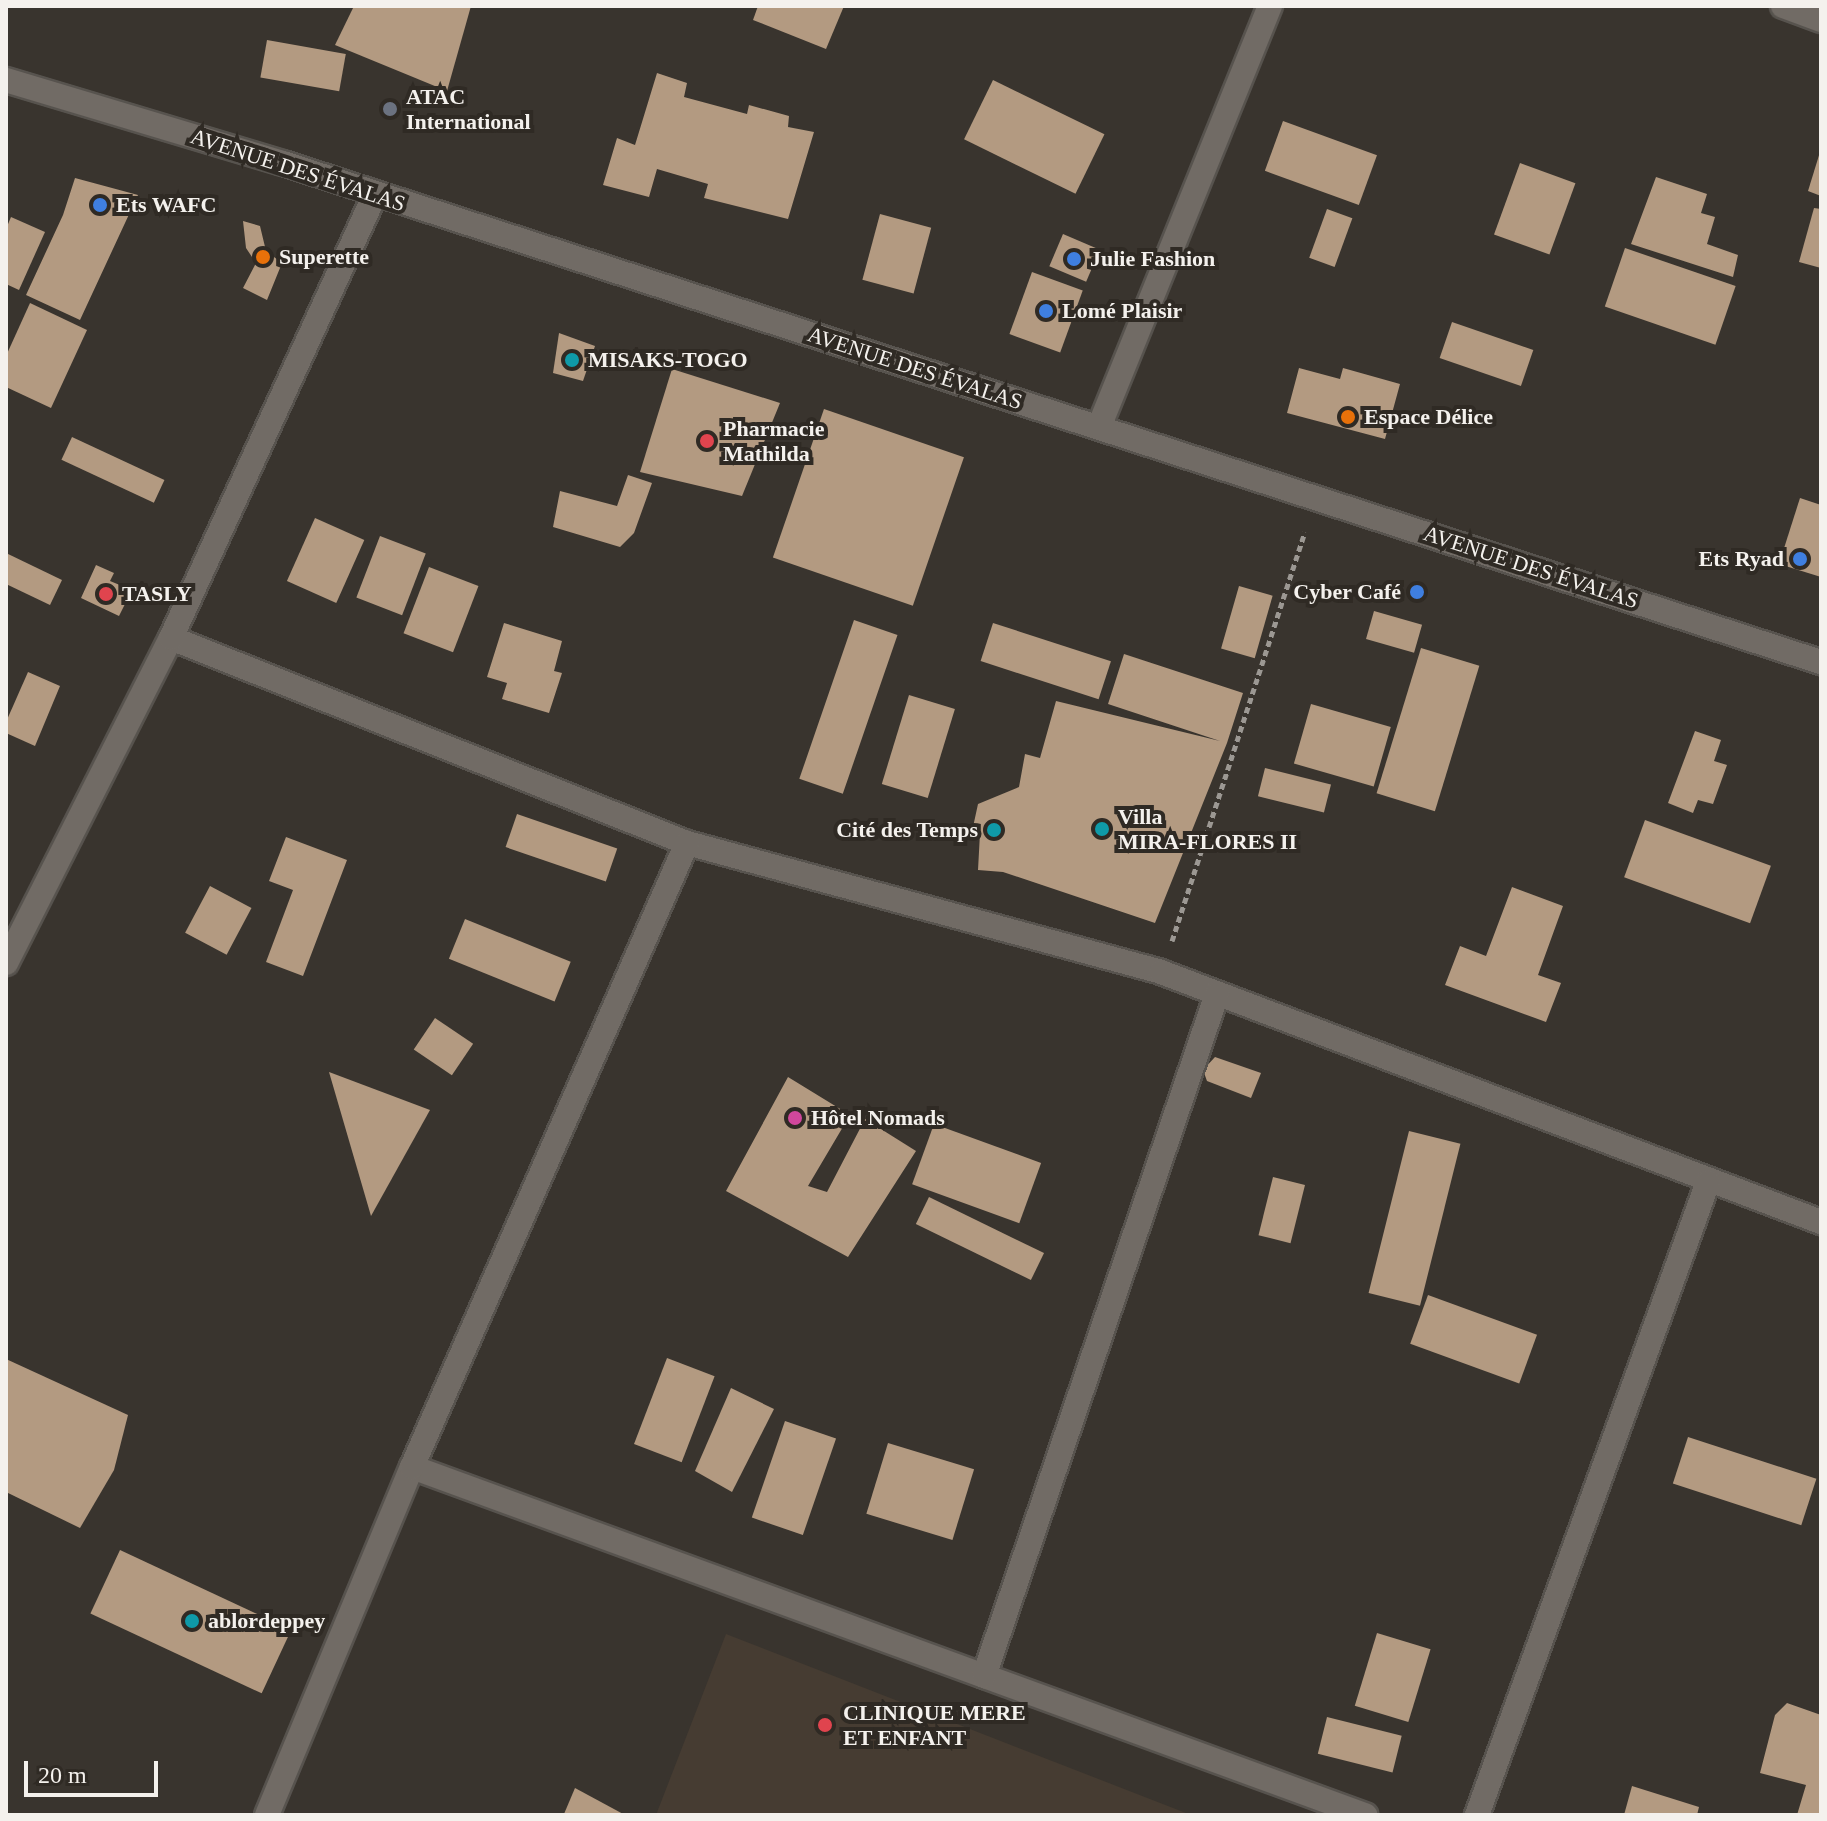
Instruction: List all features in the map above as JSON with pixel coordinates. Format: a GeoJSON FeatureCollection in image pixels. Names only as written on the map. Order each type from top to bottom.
{"type":"FeatureCollection","features":[{"type":"Feature","properties":{"kind":"street"},"geometry":{"type":"LineString","coordinates":[[1099,427],[1270,6]]}},
{"type":"Feature","properties":{"kind":"street"},"geometry":{"type":"LineString","coordinates":[[1783,6],[1821,20]]}},
{"type":"Feature","properties":{"kind":"street","name":"AVENUE DES ÉVALAS"},"geometry":{"type":"LineString","coordinates":[[6,80],[283,163],[1821,662]]}},
{"type":"Feature","properties":{"kind":"street"},"geometry":{"type":"LineString","coordinates":[[6,963],[12,935],[171,638],[375,194]]}},
{"type":"Feature","properties":{"kind":"street"},"geometry":{"type":"LineString","coordinates":[[171,638],[687,843],[1161,972],[1708,1182],[1821,1222]]}},
{"type":"Feature","properties":{"kind":"street"},"geometry":{"type":"LineString","coordinates":[[267,1815],[412,1467],[687,843]]}},
{"type":"Feature","properties":{"kind":"street"},"geometry":{"type":"LineString","coordinates":[[984,1676],[1217,994]]}},
{"type":"Feature","properties":{"kind":"street"},"geometry":{"type":"LineString","coordinates":[[1477,1815],[1708,1182]]}},
{"type":"Feature","properties":{"kind":"street"},"geometry":{"type":"LineString","coordinates":[[412,1467],[1365,1815]]}},
{"type":"Feature","properties":{"kind":"path"},"geometry":{"type":"LineString","coordinates":[[1161,972],[1317,497]]}},
{"type":"Feature","properties":{"kind":"shaded area","name":"CLINIQUE MERE ET ENFANT"},"geometry":{"type":"Polygon","coordinates":[[[726,1634],[1191,1815],[656,1815],[726,1634]]]}},
{"type":"Feature","properties":{"kind":"building"},"geometry":{"type":"Polygon","coordinates":[[[354,6],[471,6],[447,91],[335,45],[354,6]]]}},
{"type":"Feature","properties":{"kind":"building"},"geometry":{"type":"Polygon","coordinates":[[[758,6],[844,6],[826,49],[753,20],[758,6]]]}},
{"type":"Feature","properties":{"kind":"building"},"geometry":{"type":"Polygon","coordinates":[[[267,40],[346,54],[339,91],[260,77],[267,40]]]}},
{"type":"Feature","properties":{"kind":"building"},"geometry":{"type":"Polygon","coordinates":[[[657,73],[687,83],[684,97],[747,114],[749,105],[789,116],[788,127],[814,132],[788,219],[704,198],[708,184],[657,169],[649,197],[603,185],[617,138],[635,145],[657,73]]]}},
{"type":"Feature","properties":{"kind":"building"},"geometry":{"type":"Polygon","coordinates":[[[993,80],[1104,134],[1076,194],[964,139],[993,80]]]}},
{"type":"Feature","properties":{"kind":"building"},"geometry":{"type":"Polygon","coordinates":[[[1283,121],[1377,155],[1359,205],[1265,171],[1283,121]]]}},
{"type":"Feature","properties":{"kind":"building"},"geometry":{"type":"Polygon","coordinates":[[[1821,152],[1821,196],[1808,191],[1821,152]]]}},
{"type":"Feature","properties":{"kind":"building"},"geometry":{"type":"Polygon","coordinates":[[[1520,163],[1575,183],[1549,255],[1494,234],[1520,163]]]}},
{"type":"Feature","properties":{"kind":"building"},"geometry":{"type":"Polygon","coordinates":[[[1656,177],[1707,194],[1701,213],[1715,217],[1707,244],[1738,255],[1733,277],[1631,244],[1656,177]]]}},
{"type":"Feature","properties":{"kind":"building"},"geometry":{"type":"Polygon","coordinates":[[[75,178],[138,195],[80,320],[26,295],[63,215],[75,178]]]}},
{"type":"Feature","properties":{"kind":"building"},"geometry":{"type":"Polygon","coordinates":[[[1814,208],[1821,209],[1821,268],[1799,262],[1814,208]]]}},
{"type":"Feature","properties":{"kind":"building"},"geometry":{"type":"Polygon","coordinates":[[[1327,209],[1352,218],[1335,267],[1309,258],[1327,209]]]}},
{"type":"Feature","properties":{"kind":"building"},"geometry":{"type":"Polygon","coordinates":[[[880,214],[931,228],[914,293],[862,280],[880,214]]]}},
{"type":"Feature","properties":{"kind":"building"},"geometry":{"type":"Polygon","coordinates":[[[11,217],[45,232],[19,290],[6,284],[6,229],[11,217]]]}},
{"type":"Feature","properties":{"kind":"building","name":"Superette"},"geometry":{"type":"Polygon","coordinates":[[[243,221],[260,226],[266,251],[282,263],[267,300],[243,288],[256,263],[246,248],[243,221]]]}},
{"type":"Feature","properties":{"kind":"building"},"geometry":{"type":"Polygon","coordinates":[[[1063,234],[1100,250],[1086,282],[1049,266],[1063,234]]]}},
{"type":"Feature","properties":{"kind":"building"},"geometry":{"type":"Polygon","coordinates":[[[1625,248],[1736,286],[1715,345],[1605,307],[1625,248]]]}},
{"type":"Feature","properties":{"kind":"building"},"geometry":{"type":"Polygon","coordinates":[[[1032,272],[1083,290],[1060,352],[1009,334],[1032,272]]]}},
{"type":"Feature","properties":{"kind":"building"},"geometry":{"type":"Polygon","coordinates":[[[30,303],[87,330],[51,408],[6,387],[6,356],[30,303]]]}},
{"type":"Feature","properties":{"kind":"building"},"geometry":{"type":"Polygon","coordinates":[[[1452,322],[1533,350],[1521,386],[1440,358],[1452,322]]]}},
{"type":"Feature","properties":{"kind":"building","name":"MISAKS-TOGO"},"geometry":{"type":"Polygon","coordinates":[[[559,333],[595,346],[583,381],[553,373],[559,333]]]}},
{"type":"Feature","properties":{"kind":"building"},"geometry":{"type":"Polygon","coordinates":[[[1299,368],[1340,379],[1343,368],[1400,384],[1385,439],[1287,413],[1299,368]]]}},
{"type":"Feature","properties":{"kind":"building"},"geometry":{"type":"Polygon","coordinates":[[[672,369],[780,403],[742,496],[640,472],[672,369]]]}},
{"type":"Feature","properties":{"kind":"building"},"geometry":{"type":"Polygon","coordinates":[[[824,409],[964,457],[913,606],[773,557],[824,409]]]}},
{"type":"Feature","properties":{"kind":"building"},"geometry":{"type":"Polygon","coordinates":[[[72,437],[164,480],[154,503],[61,460],[72,437]]]}},
{"type":"Feature","properties":{"kind":"building"},"geometry":{"type":"Polygon","coordinates":[[[628,475],[652,483],[634,533],[620,547],[553,527],[560,491],[617,506],[628,475]]]}},
{"type":"Feature","properties":{"kind":"building"},"geometry":{"type":"Polygon","coordinates":[[[1800,498],[1821,505],[1821,577],[1779,564],[1800,498]]]}},
{"type":"Feature","properties":{"kind":"building"},"geometry":{"type":"Polygon","coordinates":[[[315,518],[364,540],[336,603],[287,581],[315,518]]]}},
{"type":"Feature","properties":{"kind":"building"},"geometry":{"type":"Polygon","coordinates":[[[380,536],[426,554],[402,615],[356,598],[380,536]]]}},
{"type":"Feature","properties":{"kind":"building"},"geometry":{"type":"Polygon","coordinates":[[[6,553],[62,580],[50,605],[6,584],[6,553]]]}},
{"type":"Feature","properties":{"kind":"building","name":"TASLY"},"geometry":{"type":"Polygon","coordinates":[[[96,565],[114,573],[110,581],[132,590],[119,616],[81,598],[96,565]]]}},
{"type":"Feature","properties":{"kind":"building"},"geometry":{"type":"Polygon","coordinates":[[[429,567],[478,586],[453,652],[404,633],[429,567]]]}},
{"type":"Feature","properties":{"kind":"building"},"geometry":{"type":"Polygon","coordinates":[[[1239,586],[1273,596],[1255,658],[1221,648],[1239,586]]]}},
{"type":"Feature","properties":{"kind":"building"},"geometry":{"type":"Polygon","coordinates":[[[1374,611],[1422,625],[1414,653],[1366,639],[1374,611]]]}},
{"type":"Feature","properties":{"kind":"building"},"geometry":{"type":"Polygon","coordinates":[[[854,620],[897,635],[843,794],[799,779],[854,620]]]}},
{"type":"Feature","properties":{"kind":"building"},"geometry":{"type":"Polygon","coordinates":[[[504,623],[562,641],[554,671],[562,673],[549,713],[502,699],[507,683],[487,677],[504,623]]]}},
{"type":"Feature","properties":{"kind":"building"},"geometry":{"type":"Polygon","coordinates":[[[993,623],[1111,661],[1099,699],[981,661],[993,623]]]}},
{"type":"Feature","properties":{"kind":"building"},"geometry":{"type":"Polygon","coordinates":[[[1421,648],[1479,666],[1435,811],[1377,793],[1421,648]]]}},
{"type":"Feature","properties":{"kind":"building","name":"Villa MIRA-FLORES II"},"geometry":{"type":"Polygon","coordinates":[[[1124,654],[1243,693],[1227,743],[1155,923],[1003,872],[978,870],[980,833],[973,827],[978,804],[1019,787],[1025,754],[1040,758],[1056,701],[1220,741],[1108,704],[1124,654]]]}},
{"type":"Feature","properties":{"kind":"building"},"geometry":{"type":"Polygon","coordinates":[[[28,672],[60,686],[35,746],[6,733],[6,722],[28,672]]]}},
{"type":"Feature","properties":{"kind":"building"},"geometry":{"type":"Polygon","coordinates":[[[909,695],[955,709],[928,798],[882,784],[909,695]]]}},
{"type":"Feature","properties":{"kind":"building"},"geometry":{"type":"Polygon","coordinates":[[[1311,704],[1391,727],[1374,786],[1294,764],[1311,704]]]}},
{"type":"Feature","properties":{"kind":"building"},"geometry":{"type":"Polygon","coordinates":[[[1695,731],[1721,740],[1714,761],[1727,765],[1713,804],[1698,800],[1693,813],[1668,803],[1695,731]]]}},
{"type":"Feature","properties":{"kind":"building"},"geometry":{"type":"Polygon","coordinates":[[[1265,768],[1331,784],[1324,813],[1258,796],[1265,768]]]}},
{"type":"Feature","properties":{"kind":"building"},"geometry":{"type":"Polygon","coordinates":[[[517,814],[617,849],[606,882],[506,847],[517,814]]]}},
{"type":"Feature","properties":{"kind":"building"},"geometry":{"type":"Polygon","coordinates":[[[1645,820],[1771,866],[1750,923],[1624,877],[1645,820]]]}},
{"type":"Feature","properties":{"kind":"building"},"geometry":{"type":"Polygon","coordinates":[[[286,837],[347,860],[303,976],[266,962],[293,890],[269,881],[286,837]]]}},
{"type":"Feature","properties":{"kind":"building"},"geometry":{"type":"Polygon","coordinates":[[[210,886],[251,908],[227,955],[185,933],[210,886]]]}},
{"type":"Feature","properties":{"kind":"building"},"geometry":{"type":"Polygon","coordinates":[[[1512,887],[1563,906],[1538,975],[1561,983],[1546,1022],[1445,985],[1460,946],[1486,956],[1512,887]]]}},
{"type":"Feature","properties":{"kind":"building"},"geometry":{"type":"Polygon","coordinates":[[[465,919],[571,962],[555,1002],[449,959],[465,919]]]}},
{"type":"Feature","properties":{"kind":"building"},"geometry":{"type":"Polygon","coordinates":[[[435,1018],[473,1044],[452,1075],[414,1050],[435,1018]]]}},
{"type":"Feature","properties":{"kind":"building"},"geometry":{"type":"Polygon","coordinates":[[[1215,1057],[1261,1073],[1251,1098],[1207,1081],[1203,1070],[1215,1057]]]}},
{"type":"Feature","properties":{"kind":"building"},"geometry":{"type":"Polygon","coordinates":[[[329,1072],[430,1110],[371,1216],[329,1072]]]}},
{"type":"Feature","properties":{"kind":"building"},"geometry":{"type":"Polygon","coordinates":[[[788,1077],[850,1115],[808,1186],[827,1192],[865,1119],[916,1151],[848,1257],[726,1191],[788,1077]]]}},
{"type":"Feature","properties":{"kind":"building"},"geometry":{"type":"Polygon","coordinates":[[[934,1124],[1041,1163],[1019,1223],[912,1184],[934,1124]]]}},
{"type":"Feature","properties":{"kind":"building"},"geometry":{"type":"Polygon","coordinates":[[[1409,1131],[1460,1144],[1420,1306],[1369,1293],[1409,1131]]]}},
{"type":"Feature","properties":{"kind":"building"},"geometry":{"type":"Polygon","coordinates":[[[1273,1177],[1305,1185],[1291,1243],[1258,1235],[1273,1177]]]}},
{"type":"Feature","properties":{"kind":"building"},"geometry":{"type":"Polygon","coordinates":[[[929,1197],[1044,1253],[1031,1280],[916,1224],[929,1197]]]}},
{"type":"Feature","properties":{"kind":"building"},"geometry":{"type":"Polygon","coordinates":[[[1428,1295],[1537,1335],[1519,1384],[1410,1344],[1428,1295]]]}},
{"type":"Feature","properties":{"kind":"building"},"geometry":{"type":"Polygon","coordinates":[[[667,1358],[715,1376],[682,1462],[634,1444],[667,1358]]]}},
{"type":"Feature","properties":{"kind":"building"},"geometry":{"type":"Polygon","coordinates":[[[6,1359],[128,1415],[114,1470],[80,1528],[6,1492],[6,1359]]]}},
{"type":"Feature","properties":{"kind":"building"},"geometry":{"type":"Polygon","coordinates":[[[731,1388],[774,1409],[732,1492],[695,1471],[731,1388]]]}},
{"type":"Feature","properties":{"kind":"building"},"geometry":{"type":"Polygon","coordinates":[[[785,1421],[836,1439],[803,1535],[752,1517],[785,1421]]]}},
{"type":"Feature","properties":{"kind":"building"},"geometry":{"type":"Polygon","coordinates":[[[1688,1437],[1816,1479],[1801,1525],[1673,1484],[1688,1437]]]}},
{"type":"Feature","properties":{"kind":"building"},"geometry":{"type":"Polygon","coordinates":[[[888,1443],[974,1469],[952,1540],[866,1514],[888,1443]]]}},
{"type":"Feature","properties":{"kind":"building","name":"ablordeppey"},"geometry":{"type":"Polygon","coordinates":[[[120,1550],[291,1630],[262,1693],[90,1613],[120,1550]]]}},
{"type":"Feature","properties":{"kind":"building"},"geometry":{"type":"Polygon","coordinates":[[[1377,1633],[1431,1649],[1408,1722],[1355,1706],[1377,1633]]]}},
{"type":"Feature","properties":{"kind":"building"},"geometry":{"type":"Polygon","coordinates":[[[1787,1703],[1821,1715],[1821,1815],[1797,1815],[1806,1785],[1760,1773],[1775,1715],[1787,1703]]]}},
{"type":"Feature","properties":{"kind":"building"},"geometry":{"type":"Polygon","coordinates":[[[1327,1717],[1402,1736],[1393,1772],[1318,1754],[1327,1717]]]}},
{"type":"Feature","properties":{"kind":"building"},"geometry":{"type":"Polygon","coordinates":[[[1632,1786],[1699,1807],[1697,1815],[1624,1815],[1632,1786]]]}},
{"type":"Feature","properties":{"kind":"building"},"geometry":{"type":"Polygon","coordinates":[[[575,1788],[625,1815],[564,1814],[575,1788]]]}},
{"type":"Feature","properties":{"kind":"place","name":"ATAC International"},"geometry":{"type":"Point","coordinates":[390,109]}},
{"type":"Feature","properties":{"kind":"place","name":"Ets WAFC"},"geometry":{"type":"Point","coordinates":[100,205]}},
{"type":"Feature","properties":{"kind":"place","name":"Superette"},"geometry":{"type":"Point","coordinates":[263,257]}},
{"type":"Feature","properties":{"kind":"place","name":"Julie Fashion"},"geometry":{"type":"Point","coordinates":[1074,259]}},
{"type":"Feature","properties":{"kind":"place","name":"Lomé Plaisir"},"geometry":{"type":"Point","coordinates":[1046,311]}},
{"type":"Feature","properties":{"kind":"place","name":"MISAKS-TOGO"},"geometry":{"type":"Point","coordinates":[572,360]}},
{"type":"Feature","properties":{"kind":"place","name":"Espace Délice"},"geometry":{"type":"Point","coordinates":[1348,417]}},
{"type":"Feature","properties":{"kind":"place","name":"Pharmacie Mathilda"},"geometry":{"type":"Point","coordinates":[707,441]}},
{"type":"Feature","properties":{"kind":"place","name":"Ets Ryad"},"geometry":{"type":"Point","coordinates":[1800,559]}},
{"type":"Feature","properties":{"kind":"place","name":"Cyber Café"},"geometry":{"type":"Point","coordinates":[1417,592]}},
{"type":"Feature","properties":{"kind":"place","name":"TASLY"},"geometry":{"type":"Point","coordinates":[106,594]}},
{"type":"Feature","properties":{"kind":"place","name":"Villa MIRA-FLORES II"},"geometry":{"type":"Point","coordinates":[1102,829]}},
{"type":"Feature","properties":{"kind":"place","name":"Cité des Temps"},"geometry":{"type":"Point","coordinates":[994,830]}},
{"type":"Feature","properties":{"kind":"place","name":"Hôtel Nomads"},"geometry":{"type":"Point","coordinates":[795,1118]}},
{"type":"Feature","properties":{"kind":"place","name":"ablordeppey"},"geometry":{"type":"Point","coordinates":[192,1621]}},
{"type":"Feature","properties":{"kind":"place","name":"CLINIQUE MERE ET ENFANT"},"geometry":{"type":"Point","coordinates":[825,1725]}}]}
